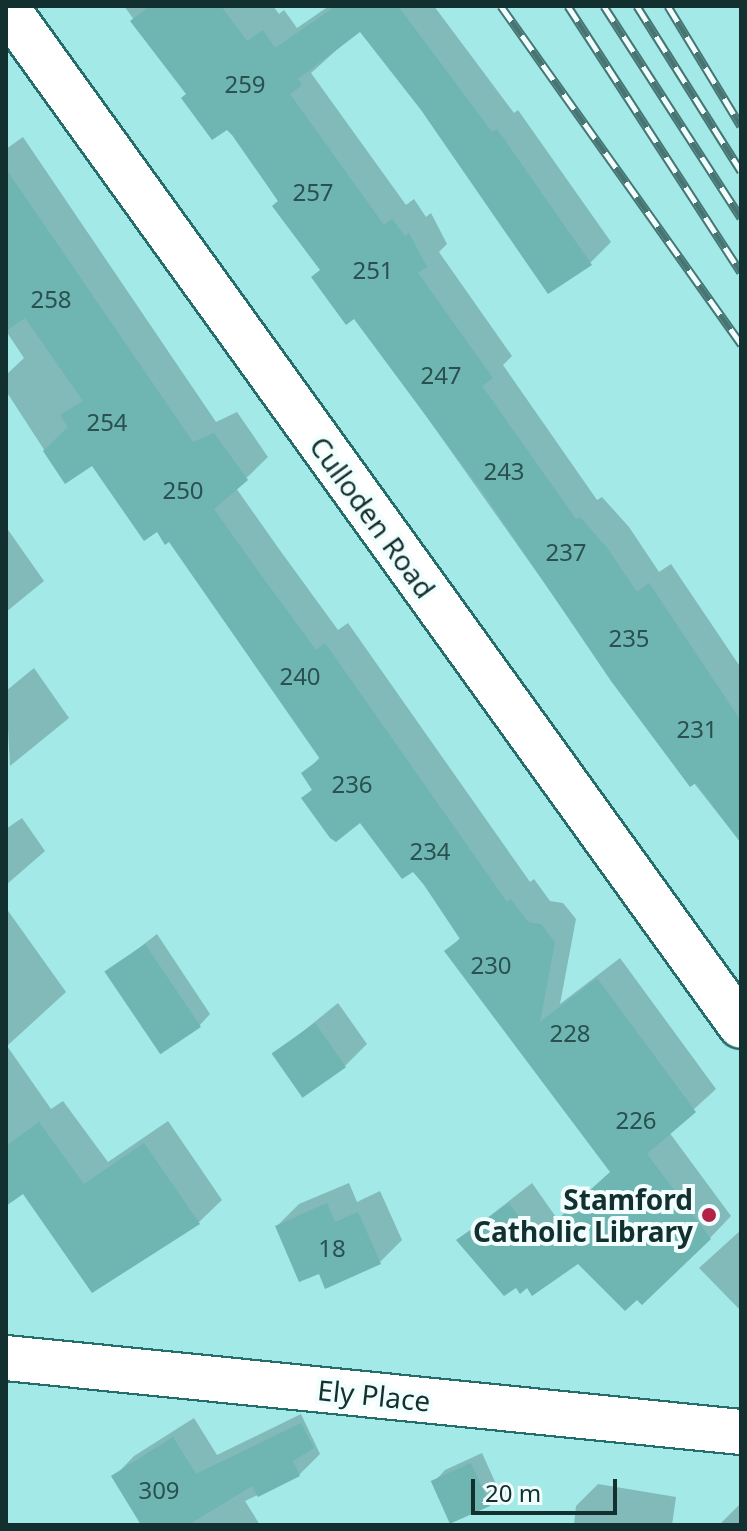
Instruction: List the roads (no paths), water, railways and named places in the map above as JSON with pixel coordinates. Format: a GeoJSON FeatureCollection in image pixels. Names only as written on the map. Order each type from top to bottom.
{"type":"FeatureCollection","features":[{"type":"Feature","properties":{"kind":"street","name":"Culloden Road"},"geometry":{"type":"LineString","coordinates":[[6,7],[741,1026]]}},
{"type":"Feature","properties":{"kind":"street","name":"Ely Place"},"geometry":{"type":"LineString","coordinates":[[6,1358],[741,1432]]}},
{"type":"Feature","properties":{"kind":"railway"},"geometry":{"type":"LineString","coordinates":[[501,6],[741,344]]}},
{"type":"Feature","properties":{"kind":"railway"},"geometry":{"type":"LineString","coordinates":[[568,6],[741,272]]}},
{"type":"Feature","properties":{"kind":"railway"},"geometry":{"type":"LineString","coordinates":[[604,6],[741,218]]}},
{"type":"Feature","properties":{"kind":"railway"},"geometry":{"type":"LineString","coordinates":[[637,6],[741,171]]}},
{"type":"Feature","properties":{"kind":"railway"},"geometry":{"type":"LineString","coordinates":[[668,6],[741,126]]}},
{"type":"Feature","properties":{"kind":"place","name":"Stamford Catholic Library"},"geometry":{"type":"Point","coordinates":[709,1215]}}]}
